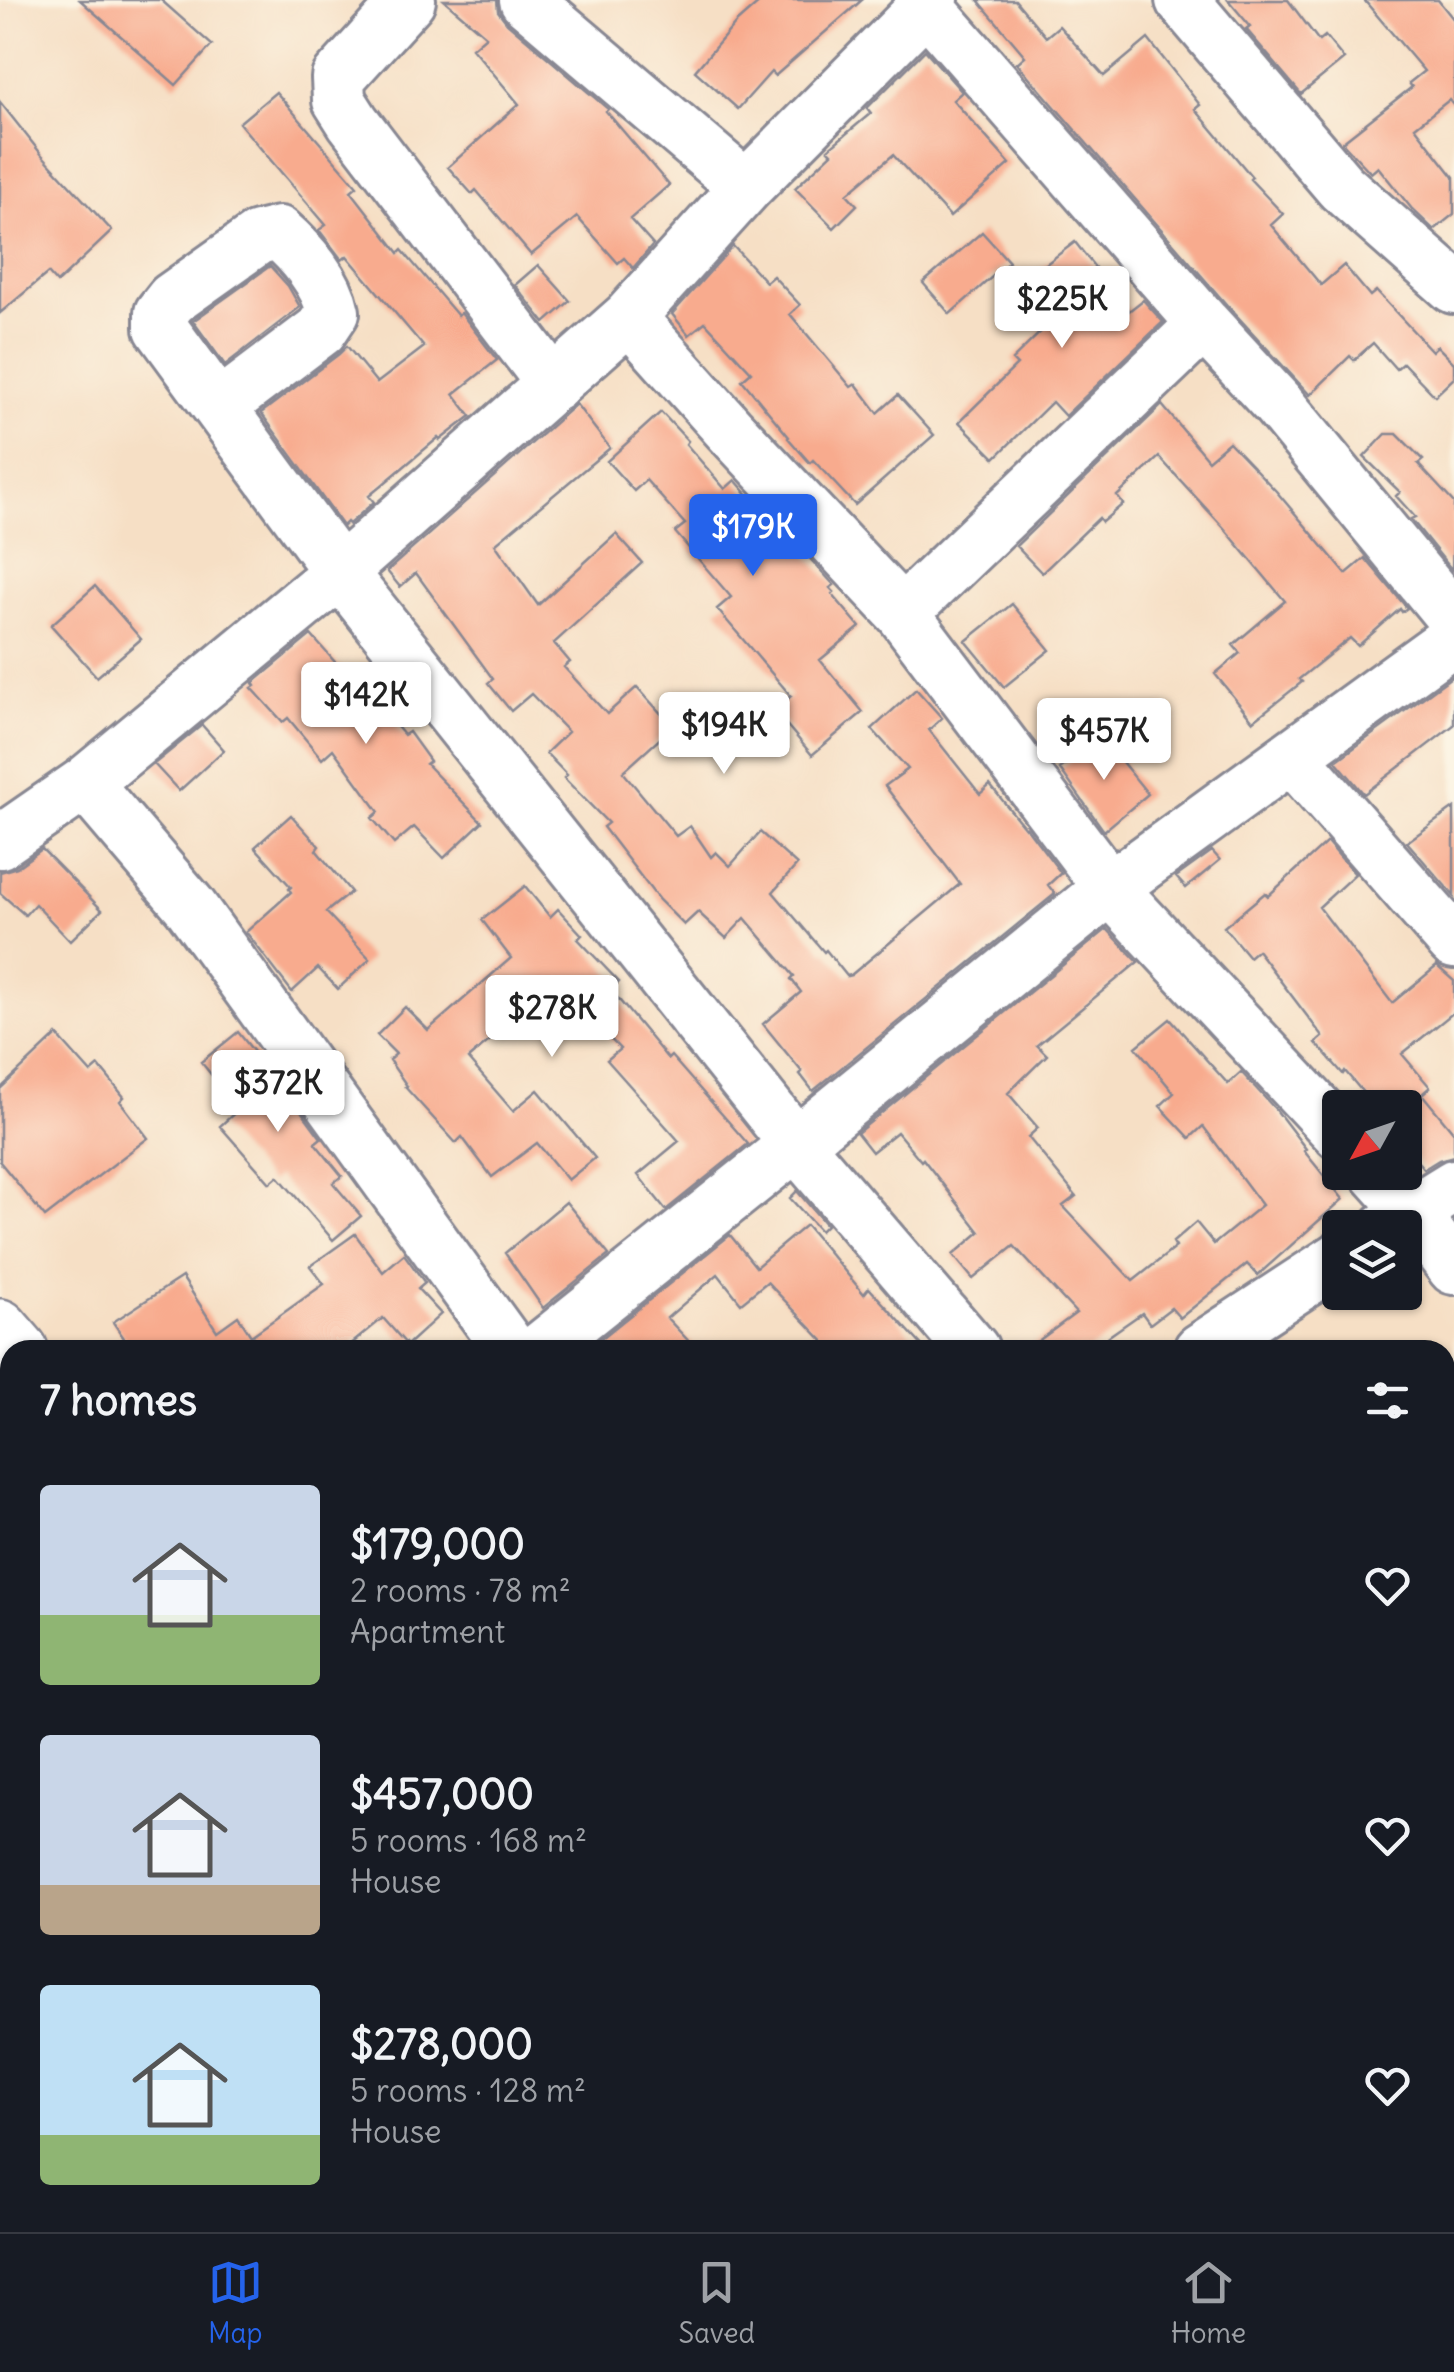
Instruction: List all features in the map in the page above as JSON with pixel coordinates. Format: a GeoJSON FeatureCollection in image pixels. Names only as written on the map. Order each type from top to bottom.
{"type":"FeatureCollection","features":[{"type":"Feature","properties":{"kind":"street"},"geometry":{"type":"LineString","coordinates":[[409,0],[338,78],[339,100],[554,385]]}},
{"type":"Feature","properties":{"kind":"street"},"geometry":{"type":"LineString","coordinates":[[526,0],[746,186]]}},
{"type":"Feature","properties":{"kind":"street"},"geometry":{"type":"LineString","coordinates":[[1182,0],[1341,187],[1454,287]]}},
{"type":"Feature","properties":{"kind":"street"},"geometry":{"type":"LineString","coordinates":[[0,842],[85,783],[340,572],[629,318],[746,186],[927,2],[1276,403],[1454,619]]}},
{"type":"Feature","properties":{"kind":"street"},"geometry":{"type":"LineString","coordinates":[[629,318],[902,614],[1110,888],[1322,1115]]}},
{"type":"Feature","properties":{"kind":"street"},"geometry":{"type":"LineString","coordinates":[[902,614],[1204,324]]}},
{"type":"Feature","properties":{"kind":"street"},"geometry":{"type":"LineString","coordinates":[[220,408],[340,572],[796,1144],[964,1340]]}},
{"type":"Feature","properties":{"kind":"street"},"geometry":{"type":"LineString","coordinates":[[551,1340],[1110,888],[1454,638]]}},
{"type":"Feature","properties":{"kind":"street"},"geometry":{"type":"LineString","coordinates":[[1292,757],[1454,942]]}},
{"type":"Feature","properties":{"kind":"street"},"geometry":{"type":"LineString","coordinates":[[85,783],[189,905],[505,1340]]}},
{"type":"Feature","properties":{"kind":"street"},"geometry":{"type":"LineString","coordinates":[[1396,1190],[1417,1208],[1454,1268]]}},
{"type":"Feature","properties":{"kind":"street"},"geometry":{"type":"LineString","coordinates":[[1215,1340],[1322,1270]]}},
{"type":"Feature","properties":{"kind":"building"},"geometry":{"type":"Polygon","coordinates":[[[80,0],[161,0],[212,45],[176,85],[80,0]]]}},
{"type":"Feature","properties":{"kind":"building"},"geometry":{"type":"Polygon","coordinates":[[[444,0],[497,0],[498,11],[507,23],[608,109],[669,185],[630,219],[653,245],[633,268],[624,258],[618,263],[577,217],[531,255],[476,190],[472,194],[448,167],[519,104],[472,48],[486,36],[444,0]]]}},
{"type":"Feature","properties":{"kind":"building"},"geometry":{"type":"Polygon","coordinates":[[[762,0],[862,0],[775,76],[771,72],[738,109],[695,71],[736,23],[762,0]]]}},
{"type":"Feature","properties":{"kind":"building"},"geometry":{"type":"Polygon","coordinates":[[[978,0],[1015,0],[1046,37],[1059,26],[1104,76],[1148,39],[1200,105],[1195,109],[1283,214],[1271,225],[1321,285],[1344,265],[1370,296],[1376,291],[1432,351],[1437,346],[1454,363],[1454,378],[1435,396],[1403,363],[1396,369],[1373,343],[1354,360],[1350,356],[1310,395],[1017,63],[1025,56],[978,0]]]}},
{"type":"Feature","properties":{"kind":"building"},"geometry":{"type":"Polygon","coordinates":[[[1228,0],[1288,0],[1319,41],[1325,36],[1344,59],[1301,94],[1246,29],[1250,26],[1228,0]]]}},
{"type":"Feature","properties":{"kind":"building"},"geometry":{"type":"Polygon","coordinates":[[[1364,0],[1438,0],[1454,20],[1454,106],[1449,100],[1415,127],[1454,177],[1454,214],[1434,230],[1378,167],[1371,173],[1342,142],[1412,87],[1409,83],[1424,71],[1364,0]]]}},
{"type":"Feature","properties":{"kind":"building"},"geometry":{"type":"Polygon","coordinates":[[[925,50],[962,92],[953,100],[1010,164],[950,217],[893,155],[847,194],[857,205],[834,228],[795,188],[832,153],[828,149],[871,113],[867,108],[925,50]]]}},
{"type":"Feature","properties":{"kind":"building"},"geometry":{"type":"Polygon","coordinates":[[[276,92],[357,186],[351,191],[399,253],[402,250],[458,316],[461,313],[497,360],[454,394],[471,416],[438,438],[369,496],[374,502],[343,526],[261,413],[347,346],[377,383],[424,347],[347,256],[342,260],[319,230],[326,225],[239,123],[276,92]]]}},
{"type":"Feature","properties":{"kind":"building"},"geometry":{"type":"Polygon","coordinates":[[[0,102],[42,155],[112,231],[57,283],[48,273],[0,313],[0,102]]]}},
{"type":"Feature","properties":{"kind":"building"},"geometry":{"type":"Polygon","coordinates":[[[982,232],[1009,262],[950,314],[923,283],[982,232]]]}},
{"type":"Feature","properties":{"kind":"building"},"geometry":{"type":"Polygon","coordinates":[[[1075,242],[1129,311],[1143,300],[1163,322],[1065,416],[1052,402],[995,458],[959,422],[1017,365],[1012,360],[1058,315],[1029,277],[1075,242]]]}},
{"type":"Feature","properties":{"kind":"building"},"geometry":{"type":"Polygon","coordinates":[[[733,246],[766,282],[773,276],[800,305],[790,314],[878,413],[898,395],[934,435],[855,505],[788,438],[742,380],[751,372],[705,322],[689,335],[672,314],[733,246]]]}},
{"type":"Feature","properties":{"kind":"building"},"geometry":{"type":"Polygon","coordinates":[[[538,265],[570,301],[545,323],[515,285],[538,265]]]}},
{"type":"Feature","properties":{"kind":"building"},"geometry":{"type":"Polygon","coordinates":[[[270,266],[300,307],[225,365],[193,321],[270,266]]]}},
{"type":"Feature","properties":{"kind":"building"},"geometry":{"type":"Polygon","coordinates":[[[576,404],[610,448],[495,544],[538,605],[616,534],[642,563],[554,643],[570,662],[564,667],[607,714],[637,687],[673,727],[623,772],[676,836],[690,826],[711,857],[716,852],[730,866],[760,832],[797,865],[773,892],[824,952],[847,976],[851,975],[960,884],[885,786],[908,769],[872,729],[916,689],[942,718],[929,730],[980,794],[990,785],[1061,873],[1048,885],[1055,894],[813,1091],[763,1024],[801,992],[791,979],[794,976],[745,918],[726,938],[698,912],[684,925],[659,900],[603,827],[608,823],[564,778],[567,775],[546,753],[568,732],[531,694],[511,711],[488,683],[493,679],[416,573],[400,587],[387,571],[576,404]]]}},
{"type":"Feature","properties":{"kind":"building"},"geometry":{"type":"Polygon","coordinates":[[[1162,405],[1208,460],[1229,442],[1346,574],[1365,558],[1407,608],[1402,612],[1400,609],[1358,646],[1350,638],[1253,721],[1215,674],[1240,653],[1233,645],[1285,601],[1159,457],[1117,496],[1123,504],[1102,522],[1099,518],[1042,573],[1016,546],[1162,405]]]}},
{"type":"Feature","properties":{"kind":"building"},"geometry":{"type":"Polygon","coordinates":[[[661,412],[725,489],[735,480],[798,552],[801,549],[834,585],[830,588],[832,594],[860,627],[820,660],[863,712],[812,755],[774,710],[791,696],[717,609],[731,597],[675,532],[685,524],[646,480],[634,491],[607,461],[661,412]]]}},
{"type":"Feature","properties":{"kind":"building"},"geometry":{"type":"Polygon","coordinates":[[[1386,434],[1397,434],[1423,460],[1418,464],[1454,503],[1452,570],[1411,519],[1415,517],[1396,496],[1400,492],[1364,457],[1386,434]]]}},
{"type":"Feature","properties":{"kind":"building"},"geometry":{"type":"Polygon","coordinates":[[[95,586],[141,639],[97,677],[51,625],[95,586]]]}},
{"type":"Feature","properties":{"kind":"building"},"geometry":{"type":"Polygon","coordinates":[[[1012,604],[1050,650],[1004,687],[966,641],[1012,604]]]}},
{"type":"Feature","properties":{"kind":"building"},"geometry":{"type":"Polygon","coordinates":[[[311,635],[351,680],[355,677],[404,735],[409,732],[430,761],[426,764],[482,822],[444,858],[414,827],[394,844],[372,818],[379,812],[333,749],[322,759],[288,718],[283,722],[252,688],[253,683],[311,635]]]}},
{"type":"Feature","properties":{"kind":"building"},"geometry":{"type":"Polygon","coordinates":[[[1454,675],[1454,725],[1364,794],[1336,761],[1454,675]]]}},
{"type":"Feature","properties":{"kind":"building"},"geometry":{"type":"Polygon","coordinates":[[[202,725],[224,750],[179,791],[154,764],[202,725]]]}},
{"type":"Feature","properties":{"kind":"building"},"geometry":{"type":"Polygon","coordinates":[[[1101,736],[1148,794],[1104,831],[1060,769],[1101,736]]]}},
{"type":"Feature","properties":{"kind":"building"},"geometry":{"type":"Polygon","coordinates":[[[1454,808],[1454,896],[1407,842],[1454,808]]]}},
{"type":"Feature","properties":{"kind":"building"},"geometry":{"type":"Polygon","coordinates":[[[291,815],[319,846],[316,850],[351,892],[326,912],[370,959],[338,989],[318,968],[292,992],[246,932],[291,892],[291,887],[255,847],[291,815]]]}},
{"type":"Feature","properties":{"kind":"building"},"geometry":{"type":"Polygon","coordinates":[[[1327,842],[1355,874],[1319,907],[1392,1003],[1437,966],[1454,981],[1454,1012],[1402,1054],[1430,1087],[1422,1094],[1422,1090],[1361,1090],[1316,1043],[1323,1037],[1257,950],[1249,957],[1224,927],[1265,893],[1268,896],[1327,842]]]}},
{"type":"Feature","properties":{"kind":"building"},"geometry":{"type":"Polygon","coordinates":[[[42,849],[102,910],[70,941],[35,904],[25,915],[0,893],[0,872],[17,867],[42,849]]]}},
{"type":"Feature","properties":{"kind":"building"},"geometry":{"type":"Polygon","coordinates":[[[1212,851],[1220,860],[1186,888],[1176,877],[1212,851]]]}},
{"type":"Feature","properties":{"kind":"building"},"geometry":{"type":"Polygon","coordinates":[[[525,886],[550,917],[558,909],[582,935],[578,939],[619,982],[611,990],[668,1059],[671,1056],[748,1144],[666,1210],[638,1175],[679,1141],[607,1060],[620,1049],[557,983],[468,1059],[513,1111],[538,1090],[595,1158],[568,1180],[537,1143],[492,1177],[462,1137],[456,1143],[405,1087],[389,1060],[396,1054],[377,1035],[405,1007],[428,1030],[511,958],[482,920],[525,886]]]}},
{"type":"Feature","properties":{"kind":"building"},"geometry":{"type":"Polygon","coordinates":[[[1107,929],[1138,962],[1037,1045],[1047,1055],[1008,1093],[1038,1128],[1028,1137],[1076,1196],[1063,1206],[1133,1281],[1176,1247],[1173,1242],[1196,1222],[1214,1244],[1262,1205],[1203,1126],[1190,1138],[1160,1106],[1174,1093],[1136,1047],[1170,1019],[1228,1084],[1241,1072],[1306,1149],[1322,1173],[1322,1190],[1336,1190],[1343,1199],[1331,1210],[1322,1210],[1322,1218],[1258,1275],[1247,1264],[1180,1318],[1171,1308],[1150,1324],[1142,1313],[1103,1340],[1040,1340],[1076,1313],[1014,1246],[973,1279],[953,1255],[980,1232],[923,1159],[897,1132],[872,1152],[857,1133],[1107,929]]]}},
{"type":"Feature","properties":{"kind":"building"},"geometry":{"type":"Polygon","coordinates":[[[238,1032],[321,1138],[315,1143],[342,1176],[333,1183],[361,1216],[333,1240],[278,1176],[270,1183],[220,1126],[239,1109],[201,1062],[238,1032]]]}},
{"type":"Feature","properties":{"kind":"building"},"geometry":{"type":"Polygon","coordinates":[[[57,1035],[91,1073],[99,1066],[124,1097],[120,1101],[148,1138],[45,1217],[0,1162],[0,1089],[57,1035]]]}},
{"type":"Feature","properties":{"kind":"building"},"geometry":{"type":"Polygon","coordinates":[[[1422,1094],[1454,1133],[1454,1156],[1424,1169],[1422,1094]]]}},
{"type":"Feature","properties":{"kind":"building"},"geometry":{"type":"Polygon","coordinates":[[[797,1191],[826,1225],[820,1231],[790,1198],[797,1191]]]}},
{"type":"Feature","properties":{"kind":"building"},"geometry":{"type":"Polygon","coordinates":[[[566,1202],[609,1255],[543,1308],[505,1253],[566,1202]]]}},
{"type":"Feature","properties":{"kind":"building"},"geometry":{"type":"Polygon","coordinates":[[[806,1225],[864,1294],[869,1288],[917,1340],[822,1340],[767,1282],[741,1303],[718,1274],[667,1318],[688,1340],[599,1340],[730,1235],[756,1267],[806,1225]]]}},
{"type":"Feature","properties":{"kind":"building"},"geometry":{"type":"Polygon","coordinates":[[[355,1234],[383,1272],[404,1254],[425,1283],[418,1289],[441,1314],[412,1340],[403,1340],[383,1318],[356,1340],[125,1340],[113,1322],[182,1277],[217,1331],[238,1316],[251,1336],[324,1284],[310,1266],[355,1234]]]}}]}
